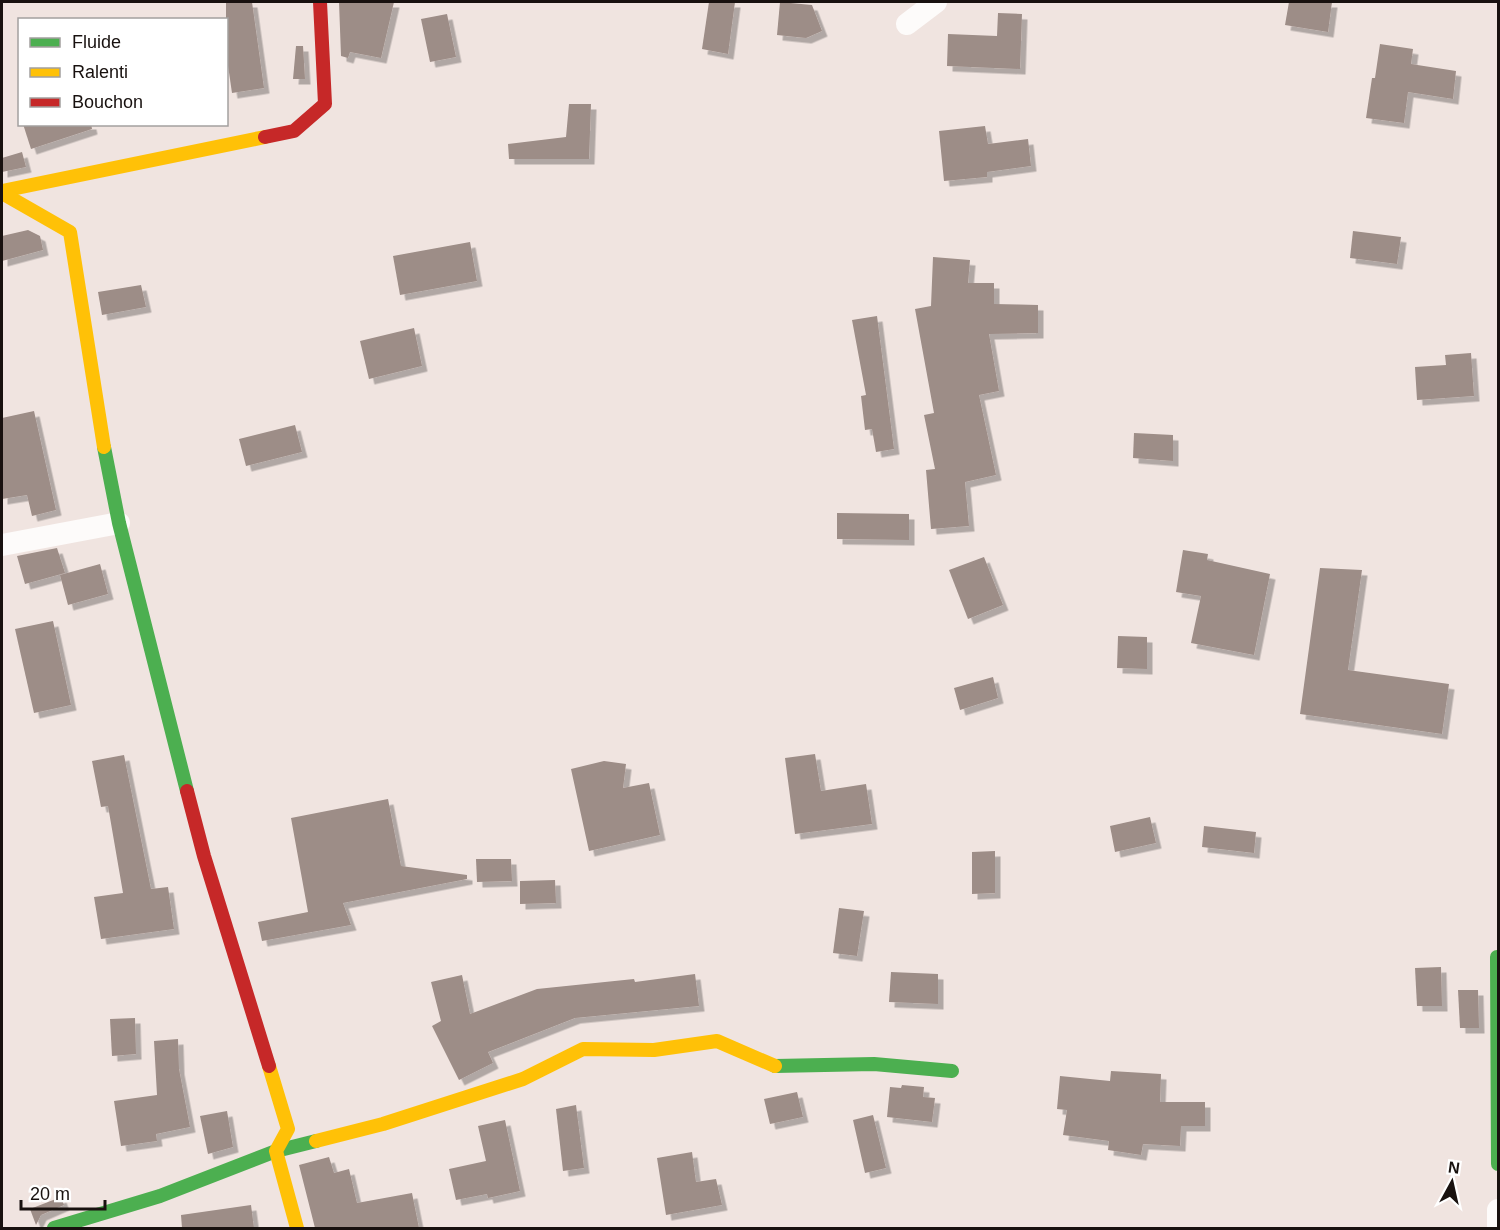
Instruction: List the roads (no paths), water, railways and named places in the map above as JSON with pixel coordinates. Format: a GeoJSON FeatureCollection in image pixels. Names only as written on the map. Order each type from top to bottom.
{"type":"FeatureCollection","features":[{"type":"Feature","properties":{"kind":"street"},"geometry":{"type":"LineString","coordinates":[[2,192],[294,131],[325,104],[321,2]]}},
{"type":"Feature","properties":{"kind":"street"},"geometry":{"type":"LineString","coordinates":[[907,24],[936,2]]}},
{"type":"Feature","properties":{"kind":"street"},"geometry":{"type":"LineString","coordinates":[[2,192],[70,232],[104,446],[119,524],[204,855],[288,1129],[276,1151],[297,1228]]}},
{"type":"Feature","properties":{"kind":"street"},"geometry":{"type":"LineString","coordinates":[[2,545],[119,524]]}},
{"type":"Feature","properties":{"kind":"street"},"geometry":{"type":"LineString","coordinates":[[1497,957],[1498,1164]]}},
{"type":"Feature","properties":{"kind":"street"},"geometry":{"type":"LineString","coordinates":[[54,1228],[160,1196],[276,1151],[383,1124],[512,1083],[583,1049],[654,1050],[717,1041],[778,1067],[874,1064],[952,1071]]}},
{"type":"Feature","properties":{"kind":"street"},"geometry":{"type":"LineString","coordinates":[[1498,1209],[1498,1228]]}}]}
